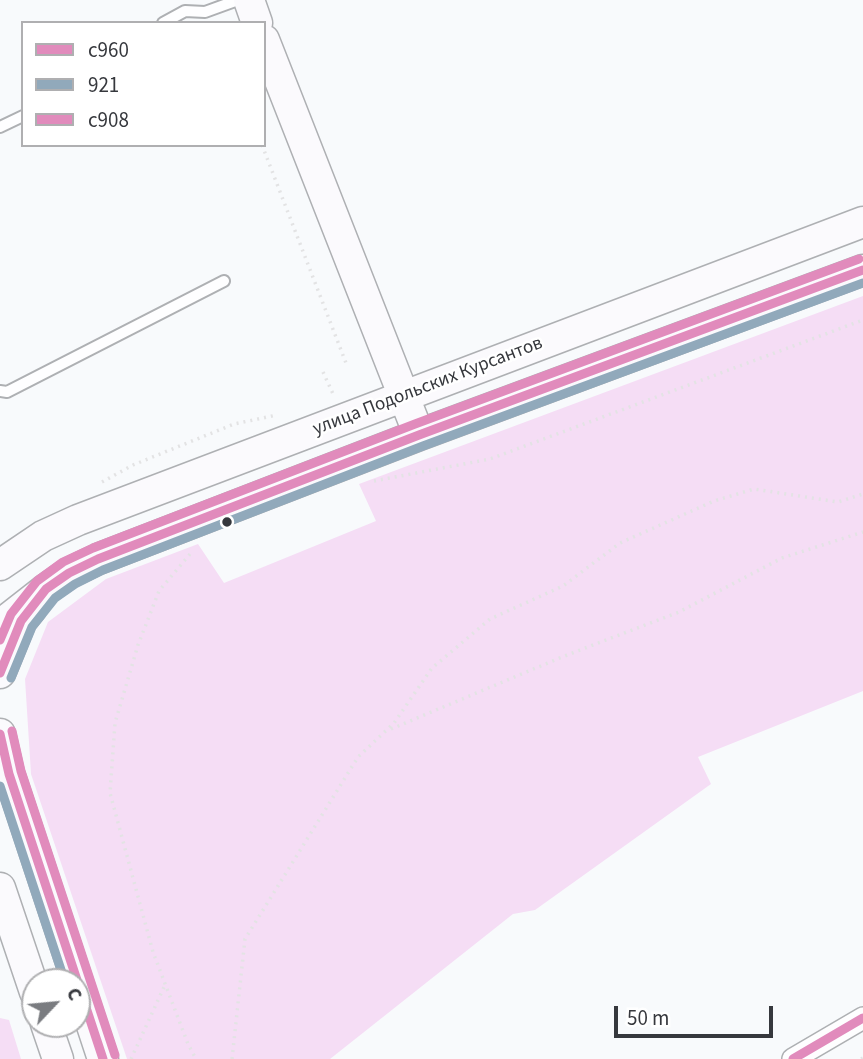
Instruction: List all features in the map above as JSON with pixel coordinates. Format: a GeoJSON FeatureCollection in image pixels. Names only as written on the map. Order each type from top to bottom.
{"type":"FeatureCollection","features":[{"type":"Feature","properties":{"kind":"main road"},"geometry":{"type":"LineString","coordinates":[[248,0],[256,21]]}},
{"type":"Feature","properties":{"kind":"main road"},"geometry":{"type":"LineString","coordinates":[[266,45],[419,436]]}},
{"type":"Feature","properties":{"kind":"main road","name":"улица Подольских Курсантов"},"geometry":{"type":"LineString","coordinates":[[0,565],[43,536],[78,520],[863,222]]}},
{"type":"Feature","properties":{"kind":"main road"},"geometry":{"type":"LineString","coordinates":[[0,625],[69,573],[98,559],[863,270]]}},
{"type":"Feature","properties":{"kind":"main road"},"geometry":{"type":"LineString","coordinates":[[0,673],[22,621],[46,589]]}},
{"type":"Feature","properties":{"kind":"main road"},"geometry":{"type":"LineString","coordinates":[[0,734],[9,774],[103,1059]]}},
{"type":"Feature","properties":{"kind":"main road"},"geometry":{"type":"LineString","coordinates":[[0,888],[27,968]]}},
{"type":"Feature","properties":{"kind":"main road"},"geometry":{"type":"LineString","coordinates":[[51,1038],[58,1059]]}},
{"type":"Feature","properties":{"kind":"street"},"geometry":{"type":"LineString","coordinates":[[793,1059],[863,1018]]}},
{"type":"Feature","properties":{"kind":"lane"},"geometry":{"type":"LineString","coordinates":[[167,21],[185,11],[205,12],[238,0]]}},
{"type":"Feature","properties":{"kind":"lane"},"geometry":{"type":"LineString","coordinates":[[0,127],[21,117]]}},
{"type":"Feature","properties":{"kind":"lane"},"geometry":{"type":"LineString","coordinates":[[0,391],[7,392],[223,281]]}},
{"type":"Feature","properties":{"kind":"path"},"geometry":{"type":"LineString","coordinates":[[263,147],[346,363]]}},
{"type":"Feature","properties":{"kind":"path"},"geometry":{"type":"LineString","coordinates":[[374,481],[490,459],[863,320]]}},
{"type":"Feature","properties":{"kind":"path"},"geometry":{"type":"LineString","coordinates":[[323,372],[335,396]]}},
{"type":"Feature","properties":{"kind":"path"},"geometry":{"type":"LineString","coordinates":[[232,1059],[245,939],[358,757],[394,723],[432,668],[490,619],[563,586],[621,543],[714,501],[754,489],[838,502],[863,494]]}},
{"type":"Feature","properties":{"kind":"path"},"geometry":{"type":"LineString","coordinates":[[386,730],[679,612],[782,558],[863,532]]}},
{"type":"Feature","properties":{"kind":"path"},"geometry":{"type":"LineString","coordinates":[[190,554],[159,591],[138,645],[115,723],[110,793],[153,952],[196,1059]]}},
{"type":"Feature","properties":{"kind":"path"},"geometry":{"type":"LineString","coordinates":[[131,1059],[166,984]]}},
{"type":"Feature","properties":{"kind":"shaded area"},"geometry":{"type":"Polygon","coordinates":[[[863,296],[863,691],[698,757],[711,784],[535,910],[513,914],[330,1059],[127,1059],[31,774],[25,679],[48,622],[106,579],[198,544],[224,583],[376,521],[359,484],[863,296]]]}},
{"type":"Feature","properties":{"kind":"shaded area"},"geometry":{"type":"Polygon","coordinates":[[[0,1018],[9,1020],[21,1059],[0,1059],[0,1018]]]}},
{"type":"Feature","properties":{"kind":"transit line","name":"с908"},"geometry":{"type":"LineString","coordinates":[[0,640],[11,614],[37,581],[63,562],[93,548],[415,424],[859,259]]}},
{"type":"Feature","properties":{"kind":"transit line","name":"с960"},"geometry":{"type":"LineString","coordinates":[[0,673],[21,621],[46,589],[69,573],[98,559],[419,435],[863,270]]}},
{"type":"Feature","properties":{"kind":"transit line","name":"921"},"geometry":{"type":"LineString","coordinates":[[11,678],[32,627],[55,598],[103,570],[423,446],[863,283]]}},
{"type":"Feature","properties":{"kind":"transit line","name":"с908"},"geometry":{"type":"LineString","coordinates":[[12,731],[21,771],[115,1055]]}},
{"type":"Feature","properties":{"kind":"transit line","name":"с960"},"geometry":{"type":"LineString","coordinates":[[0,734],[9,774],[103,1059]]}},
{"type":"Feature","properties":{"kind":"transit line","name":"921"},"geometry":{"type":"LineString","coordinates":[[0,786],[60,968]]}},
{"type":"Feature","properties":{"kind":"transit line","name":"с960"},"geometry":{"type":"LineString","coordinates":[[793,1059],[863,1018]]}}]}
